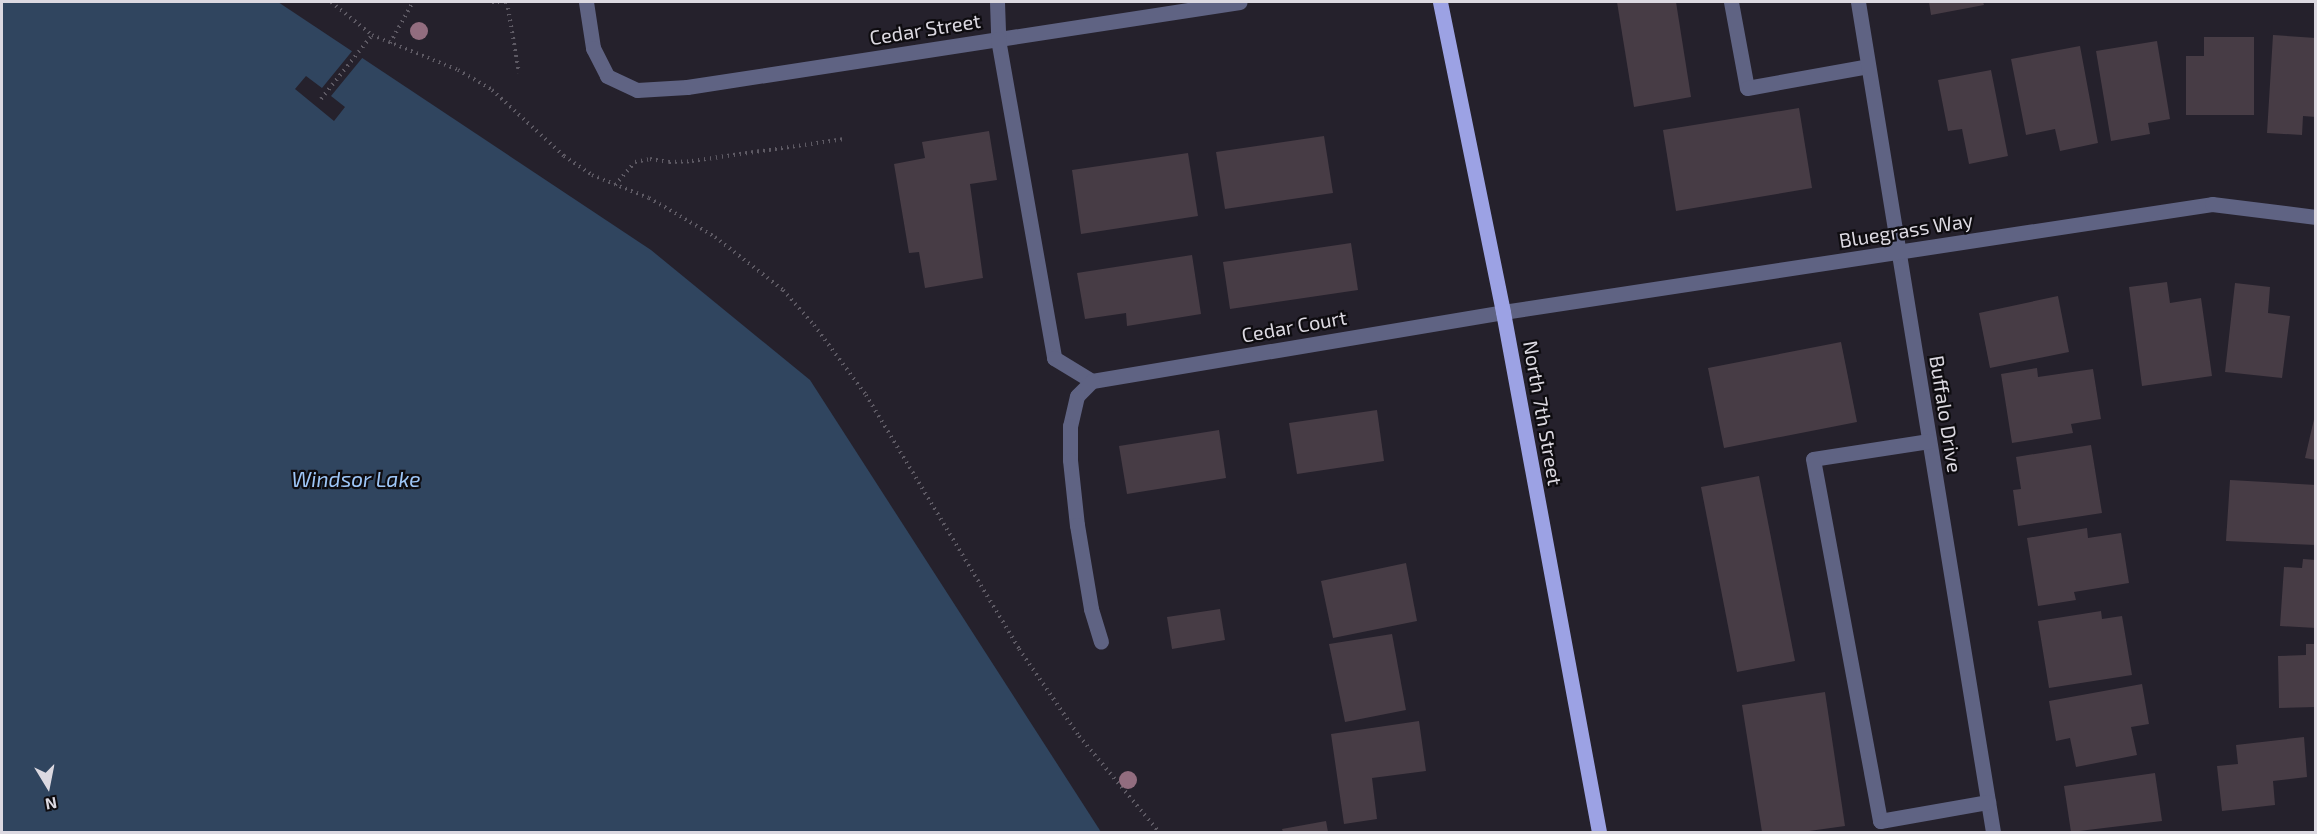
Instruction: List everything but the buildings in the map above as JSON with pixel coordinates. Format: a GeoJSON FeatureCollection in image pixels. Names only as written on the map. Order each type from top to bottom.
{"type":"FeatureCollection","features":[{"type":"Feature","properties":{"kind":"main road","name":"North 7th Street"},"geometry":{"type":"LineString","coordinates":[[1440,2],[1503,312],[1599,832]]}},
{"type":"Feature","properties":{"kind":"street","name":"Cedar Street"},"geometry":{"type":"LineString","coordinates":[[586,2],[593,48],[607,76],[637,90],[687,87],[1240,2]]}},
{"type":"Feature","properties":{"kind":"street"},"geometry":{"type":"LineString","coordinates":[[997,2],[998,39],[1054,358],[1092,381],[1077,396],[1070,426],[1070,460],[1080,546],[1091,609],[1101,641]]}},
{"type":"Feature","properties":{"kind":"street"},"geometry":{"type":"LineString","coordinates":[[1731,2],[1747,87],[1868,66]]}},
{"type":"Feature","properties":{"kind":"street","name":"Buffalo Drive"},"geometry":{"type":"LineString","coordinates":[[1858,2],[1993,832]]}},
{"type":"Feature","properties":{"kind":"street","name":"Bluegrass Way"},"geometry":{"type":"LineString","coordinates":[[1503,312],[2212,204],[2316,217]]}},
{"type":"Feature","properties":{"kind":"street","name":"Cedar Court"},"geometry":{"type":"LineString","coordinates":[[1092,381],[1503,312]]}},
{"type":"Feature","properties":{"kind":"street"},"geometry":{"type":"LineString","coordinates":[[1929,441],[1813,459],[1880,821],[1988,802]]}},
{"type":"Feature","properties":{"kind":"path"},"geometry":{"type":"LineString","coordinates":[[331,2],[372,35],[458,70],[492,90],[564,156],[592,175],[649,198],[715,237],[783,290],[814,325],[866,395],[1019,649],[1079,736],[1159,832]]}},
{"type":"Feature","properties":{"kind":"path"},"geometry":{"type":"LineString","coordinates":[[390,43],[412,2]]}},
{"type":"Feature","properties":{"kind":"path"},"geometry":{"type":"LineString","coordinates":[[492,2],[507,2],[519,73]]}},
{"type":"Feature","properties":{"kind":"path"},"geometry":{"type":"LineString","coordinates":[[321,99],[372,35]]}},
{"type":"Feature","properties":{"kind":"path"},"geometry":{"type":"LineString","coordinates":[[615,185],[635,162],[650,159],[669,162],[692,161],[844,139]]}},
{"type":"Feature","properties":{"kind":"water","name":"Windsor Lake"},"geometry":{"type":"Polygon","coordinates":[[[2,2],[278,2],[651,250],[810,380],[1101,832],[2,832],[2,2]]]}},
{"type":"Feature","properties":{"kind":"pier"},"geometry":{"type":"Polygon","coordinates":[[[353,50],[363,57],[331,96],[345,107],[334,121],[295,89],[306,76],[322,88],[353,50]]]}}]}
